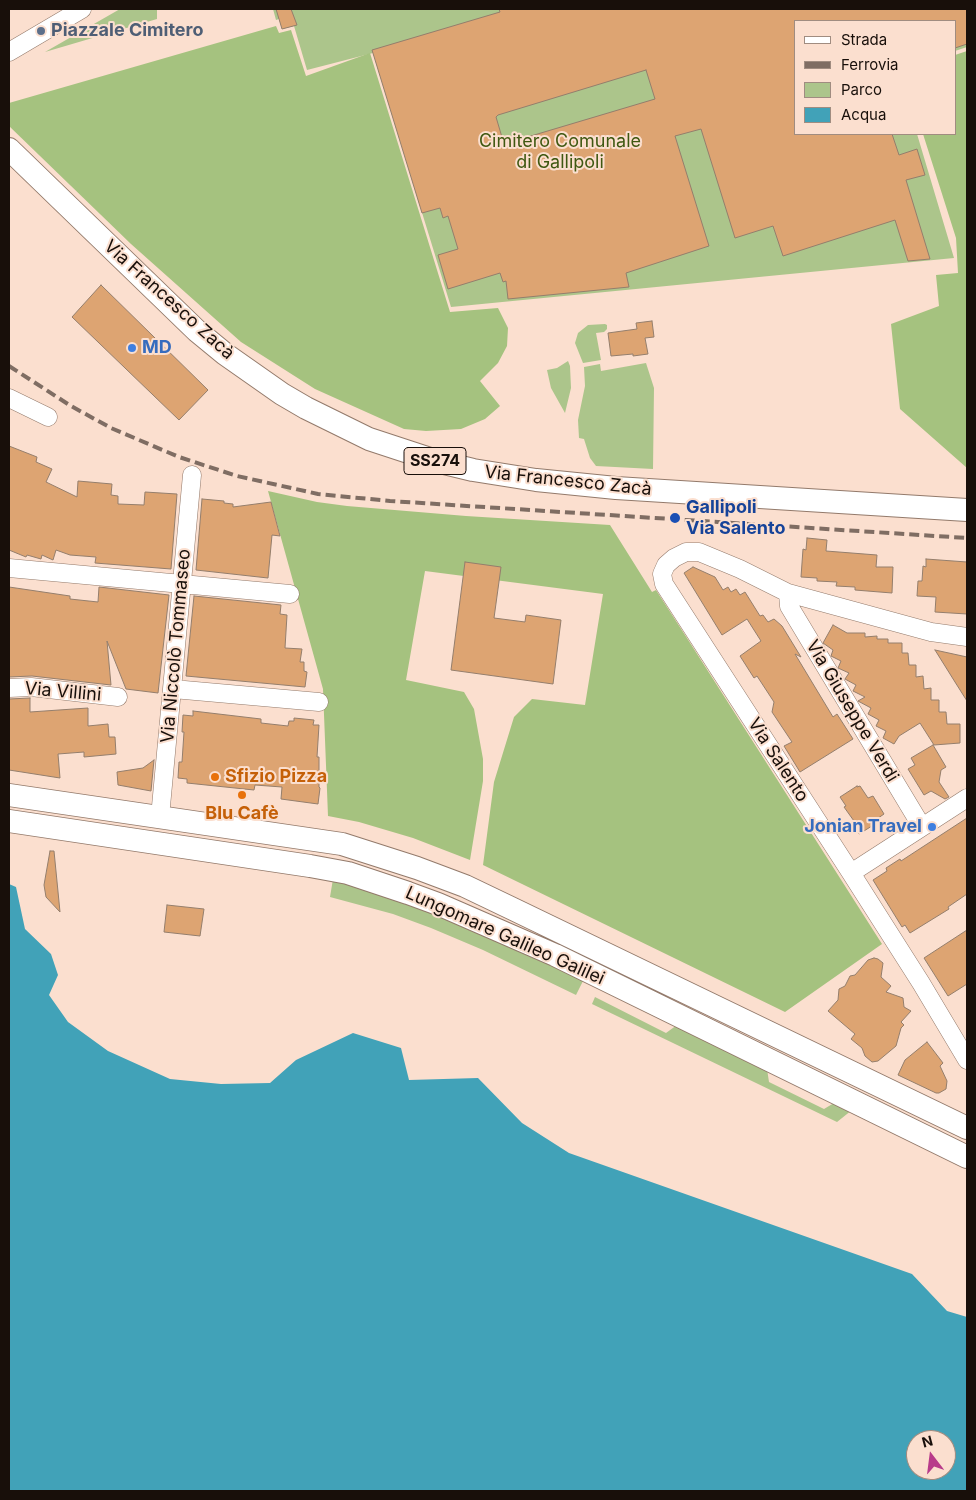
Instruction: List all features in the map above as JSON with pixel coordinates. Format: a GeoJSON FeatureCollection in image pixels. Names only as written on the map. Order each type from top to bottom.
{"type":"FeatureCollection","features":[{"type":"Feature","properties":{"kind":"main road","name":"Via Francesco Zacà"},"geometry":{"type":"LineString","coordinates":[[9,149],[197,331],[225,354],[290,399],[369,439],[436,461],[473,470],[536,480],[616,488],[967,510]]}},
{"type":"Feature","properties":{"kind":"main road","name":"Lungomare Galileo Galilei"},"geometry":{"type":"LineString","coordinates":[[9,795],[342,844],[417,868],[466,886],[967,1128]]}},
{"type":"Feature","properties":{"kind":"main road"},"geometry":{"type":"LineString","coordinates":[[157,843],[160,817]]}},
{"type":"Feature","properties":{"kind":"main road","name":"Lungomare Galileo Galilei"},"geometry":{"type":"LineString","coordinates":[[9,821],[339,871],[376,882],[438,904],[555,955],[967,1157]]}},
{"type":"Feature","properties":{"kind":"street"},"geometry":{"type":"LineString","coordinates":[[9,52],[82,9]]}},
{"type":"Feature","properties":{"kind":"street"},"geometry":{"type":"LineString","coordinates":[[9,398],[48,417]]}},
{"type":"Feature","properties":{"kind":"street","name":"Via Niccolò Tommaseo"},"geometry":{"type":"LineString","coordinates":[[160,817],[192,474]]}},
{"type":"Feature","properties":{"kind":"street","name":"Via Salento"},"geometry":{"type":"LineString","coordinates":[[788,593],[740,568],[699,552],[686,552],[669,561],[662,574],[664,584],[851,873],[967,1060]]}},
{"type":"Feature","properties":{"kind":"street"},"geometry":{"type":"LineString","coordinates":[[9,568],[290,594]]}},
{"type":"Feature","properties":{"kind":"street"},"geometry":{"type":"LineString","coordinates":[[788,593],[931,632],[967,638]]}},
{"type":"Feature","properties":{"kind":"street","name":"Via Giuseppe Verdi"},"geometry":{"type":"LineString","coordinates":[[788,593],[789,606],[922,827]]}},
{"type":"Feature","properties":{"kind":"street","name":"Via Villini"},"geometry":{"type":"LineString","coordinates":[[9,688],[31,688],[118,697]]}},
{"type":"Feature","properties":{"kind":"street"},"geometry":{"type":"LineString","coordinates":[[173,690],[319,702]]}},
{"type":"Feature","properties":{"kind":"street"},"geometry":{"type":"LineString","coordinates":[[851,873],[967,798]]}},
{"type":"Feature","properties":{"kind":"green space"},"geometry":{"type":"Polygon","coordinates":[[[120,9],[157,9],[157,19],[45,52],[120,9]]]}},
{"type":"Feature","properties":{"kind":"green space","name":"Cimitero Comunale di Gallipoli"},"geometry":{"type":"Polygon","coordinates":[[[273,9],[967,9],[967,47],[956,51],[956,20],[794,20],[794,135],[917,135],[954,258],[451,307],[373,53],[307,70],[294,26],[282,29],[279,19],[276,20],[273,9]]]}},
{"type":"Feature","properties":{"kind":"green space"},"geometry":{"type":"Polygon","coordinates":[[[276,26],[279,33],[291,30],[306,76],[370,53],[450,312],[498,308],[508,328],[507,346],[498,363],[480,381],[500,406],[485,419],[461,429],[426,431],[404,429],[315,389],[241,342],[131,244],[9,126],[9,103],[276,26]]]}},
{"type":"Feature","properties":{"kind":"green space"},"geometry":{"type":"Polygon","coordinates":[[[967,51],[967,468],[900,409],[891,324],[939,306],[936,275],[958,273],[956,238],[923,135],[956,135],[956,55],[967,51]]]}},
{"type":"Feature","properties":{"kind":"green space"},"geometry":{"type":"Polygon","coordinates":[[[605,324],[607,329],[604,332],[596,333],[601,360],[583,363],[575,343],[578,333],[588,325],[605,324]]]}},
{"type":"Feature","properties":{"kind":"green space"},"geometry":{"type":"Polygon","coordinates":[[[568,361],[571,388],[565,413],[551,388],[547,370],[557,368],[568,361]]]}},
{"type":"Feature","properties":{"kind":"green space"},"geometry":{"type":"Polygon","coordinates":[[[646,363],[654,388],[653,469],[596,466],[590,458],[584,439],[579,438],[578,420],[585,386],[584,367],[600,364],[601,371],[646,363]]]}},
{"type":"Feature","properties":{"kind":"green space"},"geometry":{"type":"Polygon","coordinates":[[[268,491],[317,502],[347,506],[610,525],[652,592],[656,590],[882,944],[785,1012],[483,865],[494,782],[514,717],[532,699],[585,705],[603,594],[425,571],[406,680],[464,692],[474,709],[483,759],[483,781],[470,860],[413,838],[359,822],[328,816],[323,689],[268,491]]]}},
{"type":"Feature","properties":{"kind":"green space"},"geometry":{"type":"Polygon","coordinates":[[[333,879],[406,901],[584,979],[576,995],[483,950],[431,928],[393,914],[330,897],[333,879]]]}},
{"type":"Feature","properties":{"kind":"green space"},"geometry":{"type":"Polygon","coordinates":[[[595,997],[666,1033],[677,1025],[767,1069],[769,1082],[824,1109],[834,1103],[852,1110],[837,1122],[592,1004],[595,997]]]}},
{"type":"Feature","properties":{"kind":"water"},"geometry":{"type":"Polygon","coordinates":[[[9,884],[16,887],[25,929],[51,954],[58,975],[49,995],[68,1022],[108,1051],[170,1079],[221,1084],[270,1083],[296,1060],[353,1033],[401,1048],[409,1080],[478,1078],[522,1123],[569,1153],[912,1274],[947,1311],[967,1317],[967,1491],[9,1491],[9,884]]]}},
{"type":"Feature","properties":{"kind":"building"},"geometry":{"type":"Polygon","coordinates":[[[276,9],[291,9],[297,25],[282,29],[276,9]]]}},
{"type":"Feature","properties":{"kind":"building","name":"Cimitero Comunale di Gallipoli"},"geometry":{"type":"Polygon","coordinates":[[[499,9],[967,9],[967,44],[956,48],[956,20],[794,20],[794,135],[892,135],[899,155],[917,149],[925,175],[906,180],[930,259],[908,261],[895,220],[783,256],[773,226],[735,238],[701,129],[675,136],[709,246],[626,273],[629,287],[508,299],[506,281],[503,282],[500,273],[448,289],[438,255],[458,249],[448,216],[443,218],[440,208],[422,213],[372,50],[500,12],[499,9]],[[646,70],[498,115],[496,117],[504,144],[655,99],[646,70]]]}},
{"type":"Feature","properties":{"kind":"building"},"geometry":{"type":"Polygon","coordinates":[[[101,285],[208,390],[179,420],[72,317],[101,285]]]}},
{"type":"Feature","properties":{"kind":"building"},"geometry":{"type":"Polygon","coordinates":[[[652,321],[654,337],[645,338],[648,354],[611,356],[608,333],[637,329],[636,323],[652,321]]]}},
{"type":"Feature","properties":{"kind":"building"},"geometry":{"type":"Polygon","coordinates":[[[9,446],[37,457],[36,462],[52,469],[46,482],[77,497],[78,481],[112,484],[111,495],[118,496],[118,504],[144,505],[145,492],[177,494],[171,569],[95,563],[96,557],[70,555],[56,550],[53,560],[42,555],[41,559],[27,555],[26,557],[9,550],[9,446]]]}},
{"type":"Feature","properties":{"kind":"building"},"geometry":{"type":"Polygon","coordinates":[[[202,499],[224,501],[224,503],[233,504],[233,507],[271,502],[280,536],[272,535],[268,578],[196,570],[202,499]]]}},
{"type":"Feature","properties":{"kind":"building"},"geometry":{"type":"Polygon","coordinates":[[[807,538],[827,540],[826,551],[877,555],[876,567],[893,567],[892,593],[855,590],[855,587],[836,586],[837,582],[817,581],[817,578],[801,577],[803,549],[806,550],[807,538]]]}},
{"type":"Feature","properties":{"kind":"building"},"geometry":{"type":"Polygon","coordinates":[[[926,559],[967,562],[967,614],[935,612],[936,597],[917,596],[918,581],[922,581],[923,566],[926,567],[926,559]]]}},
{"type":"Feature","properties":{"kind":"building"},"geometry":{"type":"Polygon","coordinates":[[[465,562],[501,567],[494,618],[525,622],[526,615],[561,620],[553,684],[451,670],[465,562]]]}},
{"type":"Feature","properties":{"kind":"building"},"geometry":{"type":"Polygon","coordinates":[[[693,567],[715,577],[723,590],[728,587],[731,592],[736,589],[740,595],[745,592],[760,616],[763,615],[768,622],[774,619],[782,626],[801,657],[795,654],[833,717],[837,714],[853,739],[800,772],[784,746],[792,742],[772,712],[774,702],[757,676],[754,678],[740,656],[761,641],[747,619],[722,635],[684,573],[693,567]]]}},
{"type":"Feature","properties":{"kind":"building"},"geometry":{"type":"Polygon","coordinates":[[[9,587],[70,596],[70,599],[98,602],[99,587],[169,595],[158,693],[126,689],[107,641],[111,685],[32,676],[9,677],[9,587]]]}},
{"type":"Feature","properties":{"kind":"building"},"geometry":{"type":"Polygon","coordinates":[[[194,596],[281,605],[280,614],[287,615],[285,648],[302,649],[300,662],[304,662],[304,671],[307,672],[305,687],[186,676],[194,596]]]}},
{"type":"Feature","properties":{"kind":"building"},"geometry":{"type":"Polygon","coordinates":[[[833,625],[847,633],[865,633],[865,637],[877,636],[877,639],[888,639],[888,643],[902,643],[902,653],[908,653],[909,665],[916,665],[916,677],[923,676],[924,689],[931,688],[931,700],[939,700],[939,712],[946,712],[947,724],[960,724],[960,743],[934,745],[920,723],[899,736],[894,744],[883,738],[886,731],[876,726],[879,720],[868,714],[871,708],[858,701],[865,697],[853,691],[856,685],[845,679],[849,673],[838,668],[841,661],[831,656],[833,650],[823,643],[833,625]]]}},
{"type":"Feature","properties":{"kind":"building"},"geometry":{"type":"Polygon","coordinates":[[[935,650],[967,657],[967,701],[955,682],[935,650]]]}},
{"type":"Feature","properties":{"kind":"building"},"geometry":{"type":"Polygon","coordinates":[[[30,698],[30,712],[88,708],[88,726],[108,724],[109,737],[115,737],[116,754],[84,757],[84,752],[58,754],[60,778],[9,770],[9,699],[30,698]]]}},
{"type":"Feature","properties":{"kind":"building"},"geometry":{"type":"Polygon","coordinates":[[[193,711],[261,719],[261,723],[288,726],[289,721],[294,721],[294,718],[314,720],[313,725],[319,725],[317,757],[319,757],[320,788],[318,804],[281,799],[282,787],[255,785],[254,790],[187,783],[187,779],[178,778],[179,762],[182,762],[183,715],[193,716],[193,711]]]}},
{"type":"Feature","properties":{"kind":"building"},"geometry":{"type":"Polygon","coordinates":[[[933,745],[946,767],[941,770],[939,782],[949,797],[945,799],[931,791],[924,795],[908,769],[915,765],[911,758],[933,745]]]}},
{"type":"Feature","properties":{"kind":"building"},"geometry":{"type":"Polygon","coordinates":[[[154,760],[151,791],[118,785],[117,772],[143,768],[154,760]]]}},
{"type":"Feature","properties":{"kind":"building"},"geometry":{"type":"Polygon","coordinates":[[[860,786],[868,798],[873,796],[884,814],[871,823],[872,826],[859,834],[840,797],[860,786]]]}},
{"type":"Feature","properties":{"kind":"building"},"geometry":{"type":"Polygon","coordinates":[[[967,818],[967,894],[948,907],[949,909],[910,933],[905,925],[902,927],[873,880],[887,871],[886,868],[900,859],[901,861],[967,818]]]}},
{"type":"Feature","properties":{"kind":"building"},"geometry":{"type":"Polygon","coordinates":[[[50,851],[54,851],[60,912],[46,897],[44,885],[50,851]]]}},
{"type":"Feature","properties":{"kind":"building"},"geometry":{"type":"Polygon","coordinates":[[[167,905],[204,909],[200,936],[164,932],[167,905]]]}},
{"type":"Feature","properties":{"kind":"building"},"geometry":{"type":"Polygon","coordinates":[[[967,930],[967,984],[948,996],[924,958],[967,930]]]}},
{"type":"Feature","properties":{"kind":"building"},"geometry":{"type":"Polygon","coordinates":[[[874,958],[883,963],[881,977],[891,986],[886,992],[903,998],[904,1007],[911,1011],[901,1022],[904,1025],[901,1028],[896,1046],[878,1061],[872,1062],[865,1056],[862,1048],[851,1039],[855,1034],[828,1011],[838,1000],[839,989],[845,986],[850,976],[855,975],[868,960],[874,958]]]}},
{"type":"Feature","properties":{"kind":"building"},"geometry":{"type":"Polygon","coordinates":[[[927,1042],[943,1063],[940,1066],[947,1081],[946,1089],[939,1093],[898,1075],[905,1060],[927,1042]]]}},
{"type":"Feature","properties":{"kind":"railway"},"geometry":{"type":"LineString","coordinates":[[9,366],[71,406],[111,428],[179,457],[237,476],[318,494],[390,501],[967,538]]}},
{"type":"Feature","properties":{"kind":"place","name":"Piazzale Cimitero"},"geometry":{"type":"Point","coordinates":[41,31]}},
{"type":"Feature","properties":{"kind":"place","name":"MD"},"geometry":{"type":"Point","coordinates":[132,348]}},
{"type":"Feature","properties":{"kind":"place","name":"Gallipoli Via Salento"},"geometry":{"type":"Point","coordinates":[675,518]}},
{"type":"Feature","properties":{"kind":"place","name":"Sfizio Pizza"},"geometry":{"type":"Point","coordinates":[215,777]}},
{"type":"Feature","properties":{"kind":"place","name":"Blu Cafè"},"geometry":{"type":"Point","coordinates":[242,795]}},
{"type":"Feature","properties":{"kind":"place","name":"Jonian Travel"},"geometry":{"type":"Point","coordinates":[932,827]}}]}
